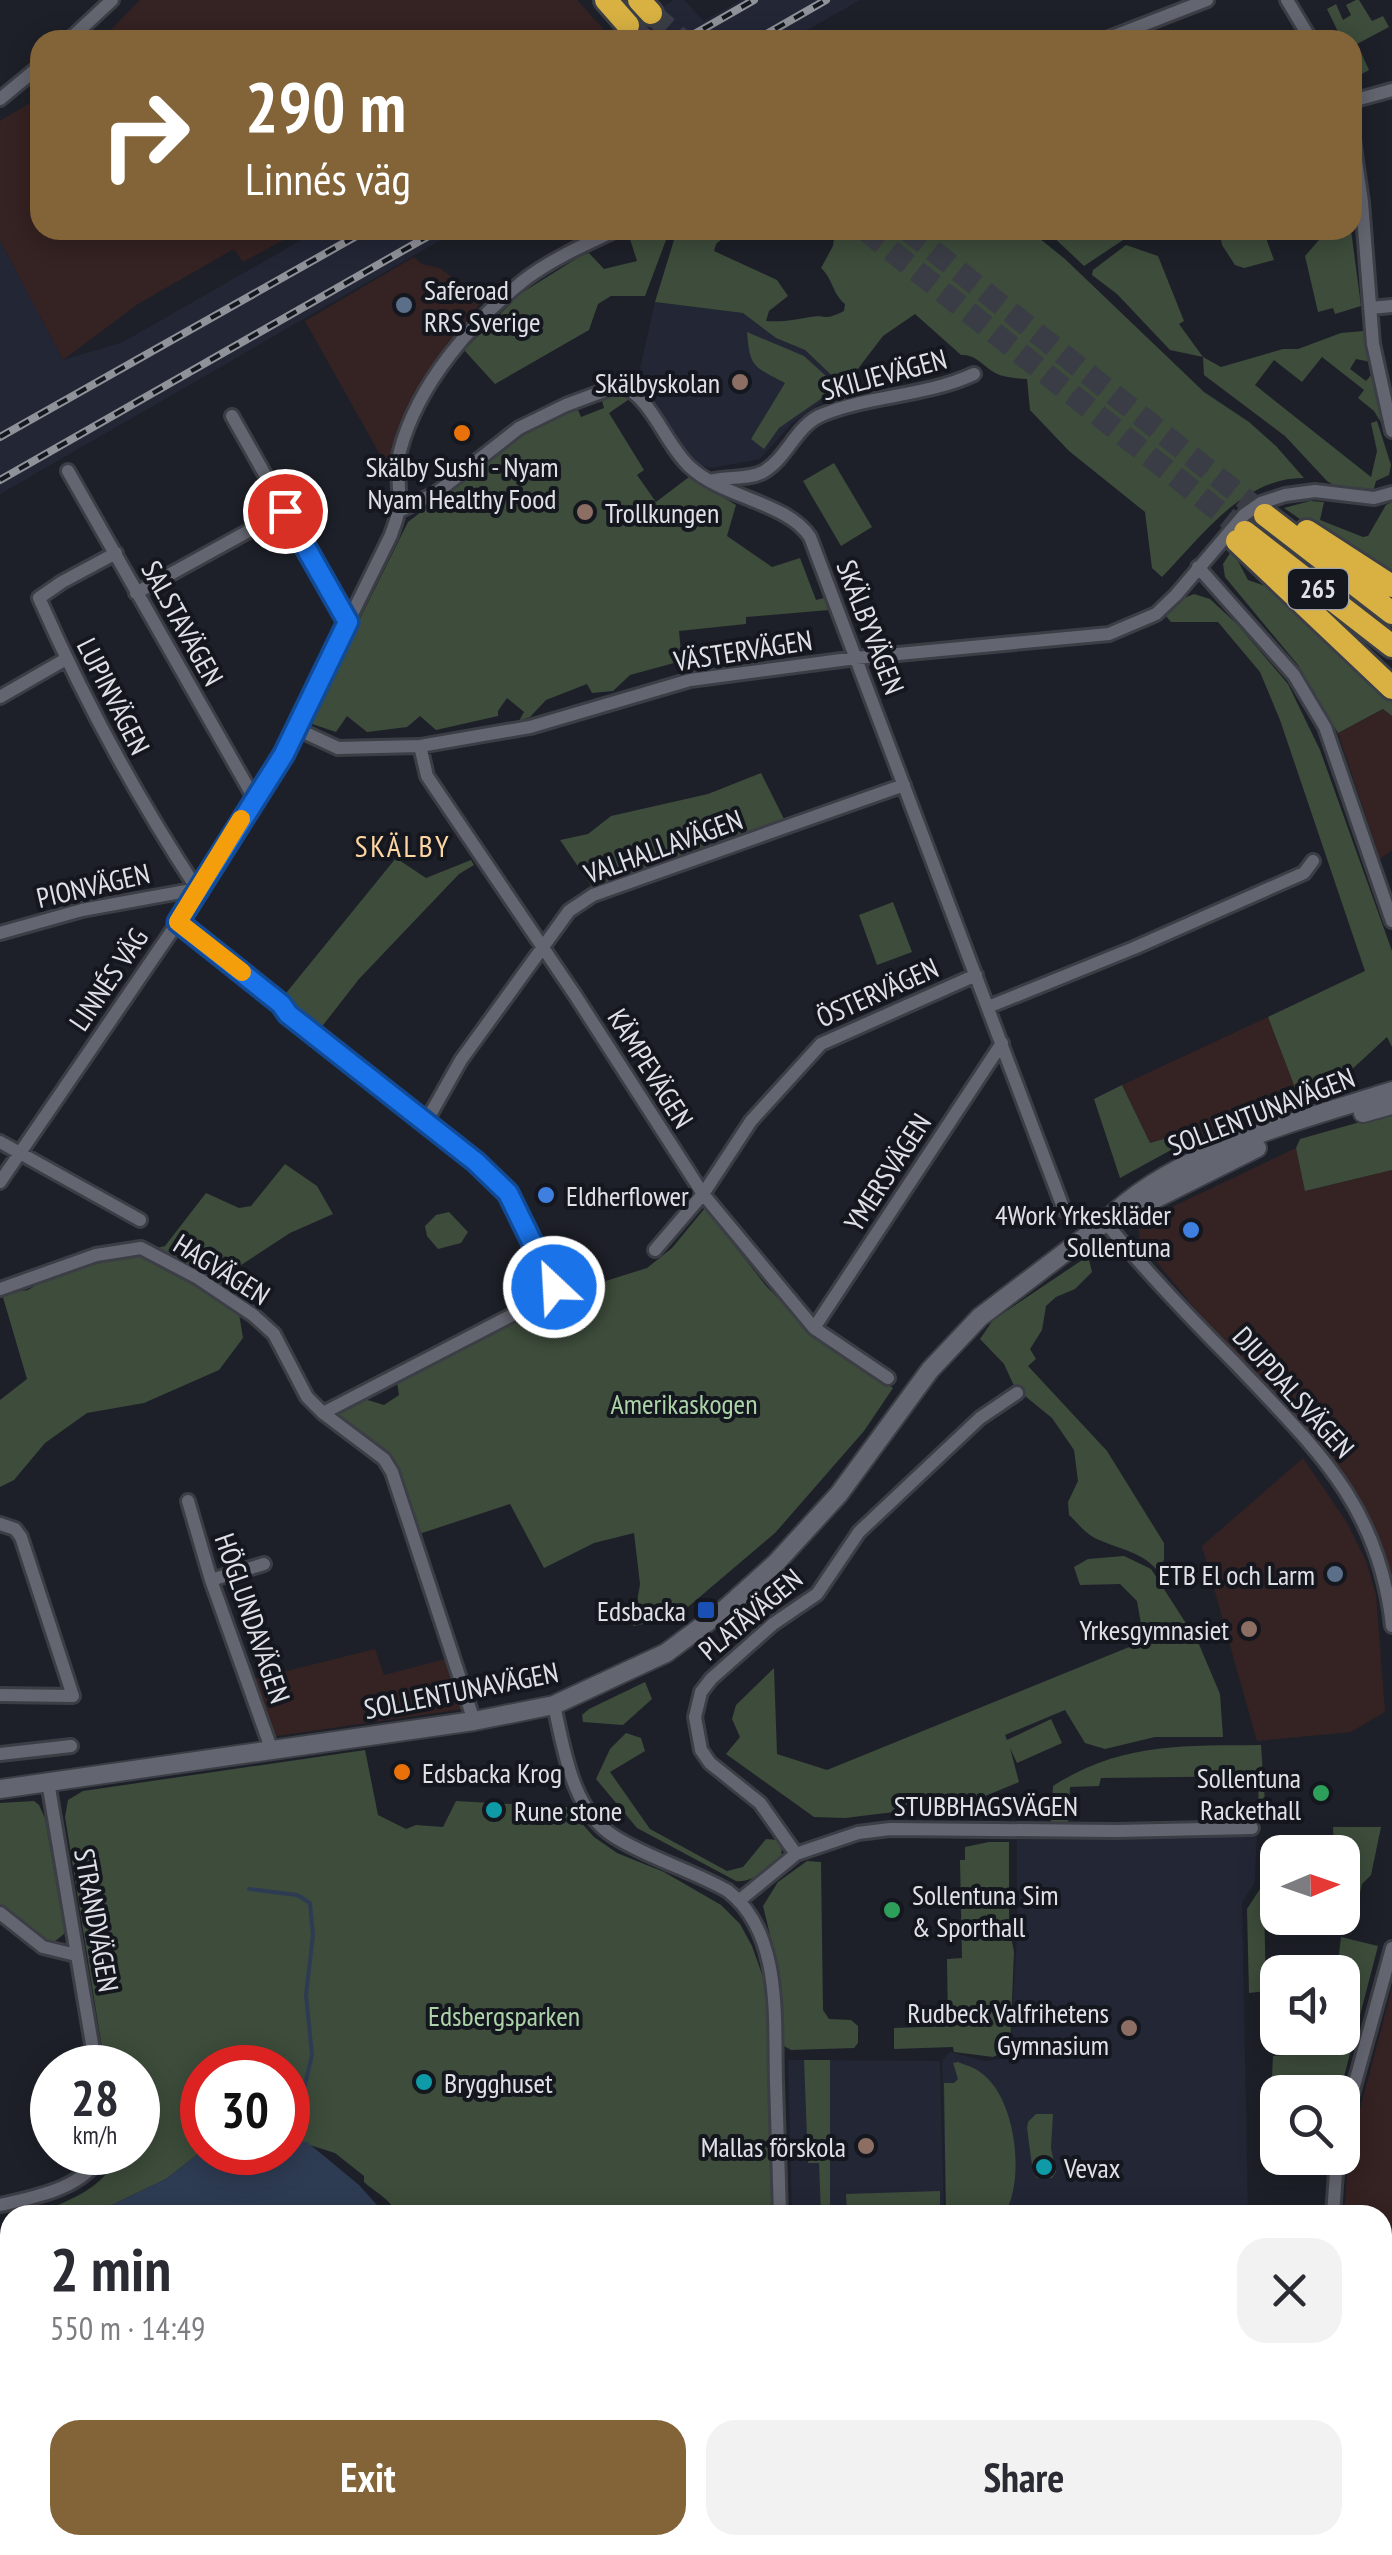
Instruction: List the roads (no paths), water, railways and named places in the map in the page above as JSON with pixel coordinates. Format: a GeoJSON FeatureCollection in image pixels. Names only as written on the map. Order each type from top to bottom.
{"type":"FeatureCollection","features":[{"type":"Feature","properties":{"kind":"highway","name":"265"},"geometry":{"type":"LineString","coordinates":[[1392,586],[1270,512],[1392,613]]}},
{"type":"Feature","properties":{"kind":"highway","name":"265"},"geometry":{"type":"LineString","coordinates":[[1392,646],[1241,536],[1392,688]]}},
{"type":"Feature","properties":{"kind":"street"},"geometry":{"type":"LineString","coordinates":[[1129,30],[1204,0]]}},
{"type":"Feature","properties":{"kind":"street"},"geometry":{"type":"LineString","coordinates":[[1287,0],[1305,30]]}},
{"type":"Feature","properties":{"kind":"street"},"geometry":{"type":"LineString","coordinates":[[79,30],[110,1]]}},
{"type":"Feature","properties":{"kind":"street"},"geometry":{"type":"LineString","coordinates":[[0,99],[30,74]]}},
{"type":"Feature","properties":{"kind":"street"},"geometry":{"type":"LineString","coordinates":[[1362,98],[1392,90]]}},
{"type":"Feature","properties":{"kind":"street"},"geometry":{"type":"LineString","coordinates":[[1362,230],[1373,344],[1392,431]]}},
{"type":"Feature","properties":{"kind":"street"},"geometry":{"type":"LineString","coordinates":[[399,512],[400,451],[415,413],[456,348],[478,322],[528,278],[595,240]]}},
{"type":"Feature","properties":{"kind":"street"},"geometry":{"type":"LineString","coordinates":[[1370,308],[1392,306]]}},
{"type":"Feature","properties":{"kind":"street","name":"SKILJEVÄGEN"},"geometry":{"type":"LineString","coordinates":[[710,481],[760,474],[804,427],[824,414],[974,374]]}},
{"type":"Feature","properties":{"kind":"street","name":"SKÄLBYVÄGEN"},"geometry":{"type":"LineString","coordinates":[[399,512],[436,493],[519,428],[620,385],[635,391],[690,468],[741,498],[804,527],[1064,1210]]}},
{"type":"Feature","properties":{"kind":"street"},"geometry":{"type":"LineString","coordinates":[[232,416],[348,622]]}},
{"type":"Feature","properties":{"kind":"street","name":"SALSTAVÄGEN"},"geometry":{"type":"LineString","coordinates":[[68,471],[254,798]]}},
{"type":"Feature","properties":{"kind":"street","name":"VÄSTERVÄGEN"},"geometry":{"type":"LineString","coordinates":[[298,729],[338,748],[420,746],[530,726],[690,680],[856,658],[1110,634],[1156,614],[1244,515],[1260,504],[1285,495],[1315,491],[1374,498],[1392,493]]}},
{"type":"Feature","properties":{"kind":"street"},"geometry":{"type":"LineString","coordinates":[[136,593],[285,511]]}},
{"type":"Feature","properties":{"kind":"street","name":"LINNÉS VÄG"},"geometry":{"type":"LineString","coordinates":[[0,1182],[178,922],[298,729],[399,512]]}},
{"type":"Feature","properties":{"kind":"street","name":"LUPINVÄGEN"},"geometry":{"type":"LineString","coordinates":[[116,554],[39,598],[66,659],[144,808],[197,889]]}},
{"type":"Feature","properties":{"kind":"street"},"geometry":{"type":"LineString","coordinates":[[1198,567],[1294,675],[1325,727],[1392,921]]}},
{"type":"Feature","properties":{"kind":"street"},"geometry":{"type":"LineString","coordinates":[[0,697],[66,659]]}},
{"type":"Feature","properties":{"kind":"street","name":"KÄMPEVÄGEN"},"geometry":{"type":"LineString","coordinates":[[420,746],[427,776],[703,1194],[814,1328],[888,1378]]}},
{"type":"Feature","properties":{"kind":"street","name":"VALHALLAVÄGEN"},"geometry":{"type":"LineString","coordinates":[[426,1122],[461,1060],[569,911],[594,895],[904,785]]}},
{"type":"Feature","properties":{"kind":"street"},"geometry":{"type":"LineString","coordinates":[[988,1007],[1304,873],[1313,861]]}},
{"type":"Feature","properties":{"kind":"street","name":"PIONVÄGEN"},"geometry":{"type":"LineString","coordinates":[[0,933],[82,910],[197,889]]}},
{"type":"Feature","properties":{"kind":"street"},"geometry":{"type":"LineString","coordinates":[[178,922],[476,1162],[508,1193],[554,1287],[545,1298],[322,1414]]}},
{"type":"Feature","properties":{"kind":"street","name":"ÖSTERVÄGEN"},"geometry":{"type":"LineString","coordinates":[[655,1250],[703,1194],[751,1121],[821,1044],[976,975]]}},
{"type":"Feature","properties":{"kind":"street","name":"YMERSVÄGEN"},"geometry":{"type":"LineString","coordinates":[[814,1328],[1002,1043]]}},
{"type":"Feature","properties":{"kind":"street","name":"SOLLENTUNAVÄGEN"},"geometry":{"type":"LineString","coordinates":[[0,1788],[474,1721],[554,1705],[666,1653],[725,1609],[776,1563],[839,1494],[930,1370],[980,1318],[1105,1222],[1120,1206],[1189,1164],[1392,1091]]}},
{"type":"Feature","properties":{"kind":"street","name":"SOLLENTUNAVÄGEN"},"geometry":{"type":"LineString","coordinates":[[1105,1222],[1263,1146],[1392,1105]]}},
{"type":"Feature","properties":{"kind":"street"},"geometry":{"type":"LineString","coordinates":[[0,1142],[140,1220]]}},
{"type":"Feature","properties":{"kind":"street","name":"DJUPDALSVÄGEN"},"geometry":{"type":"LineString","coordinates":[[1105,1222],[1332,1469],[1368,1528],[1384,1577],[1392,1626]]}},
{"type":"Feature","properties":{"kind":"street","name":"HAGVÄGEN"},"geometry":{"type":"LineString","coordinates":[[0,1289],[96,1255],[140,1248],[198,1278],[274,1334],[307,1397],[322,1414],[384,1459],[392,1472],[474,1721]]}},
{"type":"Feature","properties":{"kind":"street","name":"PLATÅVÄGEN"},"geometry":{"type":"LineString","coordinates":[[796,1854],[760,1803],[710,1763],[701,1750],[695,1729],[701,1692],[711,1678],[773,1624],[817,1594],[859,1532],[980,1418],[1017,1394]]}},
{"type":"Feature","properties":{"kind":"street","name":"HÖGLUNDAVÄGEN"},"geometry":{"type":"LineString","coordinates":[[188,1501],[210,1580],[272,1751]]}},
{"type":"Feature","properties":{"kind":"street"},"geometry":{"type":"LineString","coordinates":[[0,1524],[15,1529],[22,1537],[72,1696],[0,1695]]}},
{"type":"Feature","properties":{"kind":"street"},"geometry":{"type":"LineString","coordinates":[[210,1580],[264,1564]]}},
{"type":"Feature","properties":{"kind":"street"},"geometry":{"type":"LineString","coordinates":[[554,1705],[566,1761],[582,1800],[596,1819],[613,1837],[710,1880],[740,1900],[761,1938],[770,1969],[780,2205]]}},
{"type":"Feature","properties":{"kind":"street"},"geometry":{"type":"LineString","coordinates":[[0,1754],[71,1746]]}},
{"type":"Feature","properties":{"kind":"street","name":"STRANDVÄGEN"},"geometry":{"type":"LineString","coordinates":[[48,1782],[92,2045]]}},
{"type":"Feature","properties":{"kind":"street","name":"STUBBHAGSVÄGEN"},"geometry":{"type":"LineString","coordinates":[[740,1900],[796,1854],[845,1836],[890,1829],[1252,1828]]}},
{"type":"Feature","properties":{"kind":"street"},"geometry":{"type":"LineString","coordinates":[[0,1912],[43,1947],[76,1955]]}},
{"type":"Feature","properties":{"kind":"street"},"geometry":{"type":"LineString","coordinates":[[1357,2075],[1392,1948]]}},
{"type":"Feature","properties":{"kind":"street"},"geometry":{"type":"LineString","coordinates":[[0,2205],[73,2184],[86,2175]]}},
{"type":"Feature","properties":{"kind":"street"},"geometry":{"type":"LineString","coordinates":[[1334,2205],[1335,2175]]}},
{"type":"Feature","properties":{"kind":"waterway"},"geometry":{"type":"LineString","coordinates":[[249,1889],[297,1895],[310,1903],[313,1935],[306,1995],[310,2063]]}},
{"type":"Feature","properties":{"kind":"tunnel"},"geometry":{"type":"LineString","coordinates":[[651,13],[671,30]]}},
{"type":"Feature","properties":{"kind":"tunnel"},"geometry":{"type":"LineString","coordinates":[[628,25],[634,30]]}},
{"type":"Feature","properties":{"kind":"tunnel"},"geometry":{"type":"LineString","coordinates":[[878,240],[1245,532]]}},
{"type":"Feature","properties":{"kind":"tunnel"},"geometry":{"type":"LineString","coordinates":[[920,240],[1265,515]]}},
{"type":"Feature","properties":{"kind":"railway"},"geometry":{"type":"LineString","coordinates":[[702,30],[754,0]]}},
{"type":"Feature","properties":{"kind":"railway"},"geometry":{"type":"LineString","coordinates":[[774,30],[826,0]]}},
{"type":"Feature","properties":{"kind":"railway"},"geometry":{"type":"LineString","coordinates":[[0,437],[349,240]]}},
{"type":"Feature","properties":{"kind":"railway"},"geometry":{"type":"LineString","coordinates":[[0,480],[421,240]]}},
{"type":"Feature","properties":{"kind":"place","name":"Saferoad RRS Sverige"},"geometry":{"type":"Point","coordinates":[404,305]}},
{"type":"Feature","properties":{"kind":"place","name":"Skälbyskolan"},"geometry":{"type":"Point","coordinates":[740,382]}},
{"type":"Feature","properties":{"kind":"place","name":"Skälby Sushi - Nyam Nyam Healthy Food"},"geometry":{"type":"Point","coordinates":[462,433]}},
{"type":"Feature","properties":{"kind":"place","name":"Trollkungen"},"geometry":{"type":"Point","coordinates":[585,512]}},
{"type":"Feature","properties":{"kind":"place","name":"Eldherflower"},"geometry":{"type":"Point","coordinates":[546,1195]}},
{"type":"Feature","properties":{"kind":"place","name":"4Work Yrkeskläder Sollentuna"},"geometry":{"type":"Point","coordinates":[1191,1230]}},
{"type":"Feature","properties":{"kind":"place","name":"ETB El och Larm"},"geometry":{"type":"Point","coordinates":[1335,1574]}},
{"type":"Feature","properties":{"kind":"place","name":"Edsbacka"},"geometry":{"type":"Point","coordinates":[706,1610]}},
{"type":"Feature","properties":{"kind":"place","name":"Yrkesgymnasiet"},"geometry":{"type":"Point","coordinates":[1249,1629]}},
{"type":"Feature","properties":{"kind":"place","name":"Edsbacka Krog"},"geometry":{"type":"Point","coordinates":[402,1772]}},
{"type":"Feature","properties":{"kind":"place","name":"Sollentuna Rackethall"},"geometry":{"type":"Point","coordinates":[1321,1793]}},
{"type":"Feature","properties":{"kind":"place","name":"Rune stone"},"geometry":{"type":"Point","coordinates":[494,1810]}},
{"type":"Feature","properties":{"kind":"place","name":"Sollentuna Sim & Sporthall"},"geometry":{"type":"Point","coordinates":[892,1910]}},
{"type":"Feature","properties":{"kind":"place","name":"Rudbeck Valfrihetens Gymnasium"},"geometry":{"type":"Point","coordinates":[1129,2028]}},
{"type":"Feature","properties":{"kind":"place","name":"Brygghuset"},"geometry":{"type":"Point","coordinates":[424,2082]}},
{"type":"Feature","properties":{"kind":"place","name":"Mallas förskola"},"geometry":{"type":"Point","coordinates":[866,2146]}},
{"type":"Feature","properties":{"kind":"place","name":"Vevax"},"geometry":{"type":"Point","coordinates":[1044,2167]}},
{"type":"Feature","properties":{"kind":"district","name":"SKÄLBY"},"geometry":{"type":"Point","coordinates":[403,845]}},
{"type":"Feature","properties":{"kind":"park label","name":"Amerikaskogen"},"geometry":{"type":"Point","coordinates":[684,1403]}},
{"type":"Feature","properties":{"kind":"park label","name":"Edsbergsparken"},"geometry":{"type":"Point","coordinates":[504,2015]}}]}
